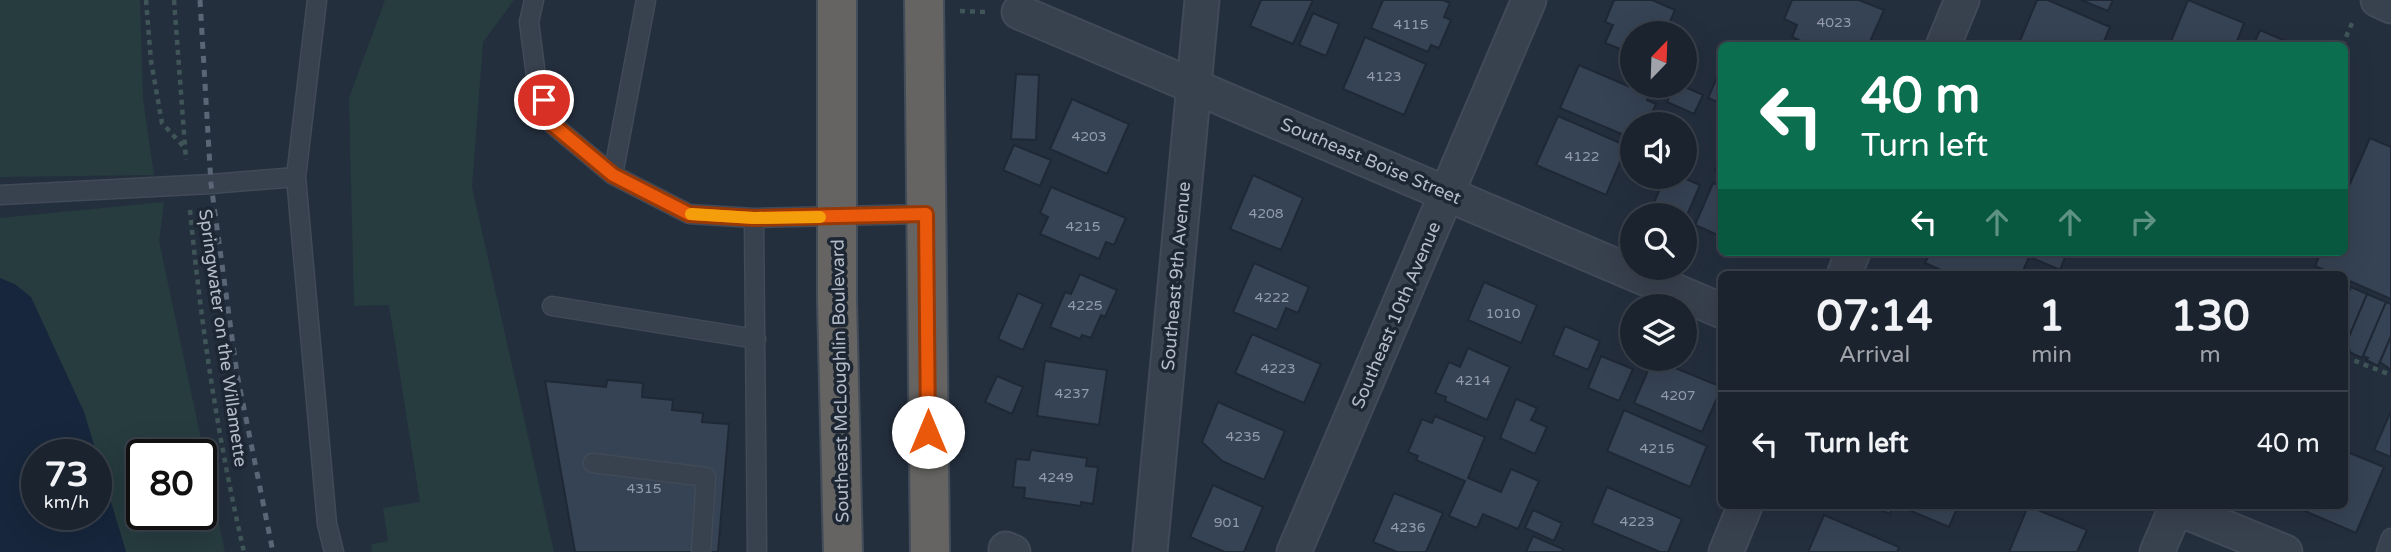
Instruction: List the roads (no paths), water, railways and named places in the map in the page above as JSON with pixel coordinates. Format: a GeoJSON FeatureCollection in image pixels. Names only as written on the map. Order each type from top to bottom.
{"type":"FeatureCollection","features":[{"type":"Feature","properties":{"kind":"highway","name":"Southeast McLoughlin Boulevard"},"geometry":{"type":"LineString","coordinates":[[837,0],[838,327],[843,552]]}},
{"type":"Feature","properties":{"kind":"highway"},"geometry":{"type":"LineString","coordinates":[[924,5],[930,552]]}},
{"type":"Feature","properties":{"kind":"street","name":"Southeast 9th Avenue"},"geometry":{"type":"LineString","coordinates":[[1150,552],[1202,0]]}},
{"type":"Feature","properties":{"kind":"street","name":"Southeast 10th Avenue"},"geometry":{"type":"LineString","coordinates":[[1294,552],[1530,0]]}},
{"type":"Feature","properties":{"kind":"street"},"geometry":{"type":"LineString","coordinates":[[1945,42],[1962,0]]}},
{"type":"Feature","properties":{"kind":"street"},"geometry":{"type":"LineString","coordinates":[[2378,0],[2391,6]]}},
{"type":"Feature","properties":{"kind":"street","name":"Southeast Boise Street"},"geometry":{"type":"LineString","coordinates":[[1019,12],[1718,309]]}},
{"type":"Feature","properties":{"kind":"street"},"geometry":{"type":"LineString","coordinates":[[1726,552],[1744,509]]}},
{"type":"Feature","properties":{"kind":"street"},"geometry":{"type":"LineString","coordinates":[[2157,552],[2173,509]]}},
{"type":"Feature","properties":{"kind":"street"},"geometry":{"type":"LineString","coordinates":[[2179,509],[2285,552]]}},
{"type":"Feature","properties":{"kind":"lane"},"geometry":{"type":"LineString","coordinates":[[317,0],[296,177],[327,524],[334,552]]}},
{"type":"Feature","properties":{"kind":"lane"},"geometry":{"type":"LineString","coordinates":[[534,0],[530,22],[536,76],[552,124],[613,175],[689,214],[754,218],[926,214]]}},
{"type":"Feature","properties":{"kind":"lane"},"geometry":{"type":"LineString","coordinates":[[613,175],[646,0]]}},
{"type":"Feature","properties":{"kind":"lane"},"geometry":{"type":"LineString","coordinates":[[0,195],[296,177]]}},
{"type":"Feature","properties":{"kind":"lane"},"geometry":{"type":"LineString","coordinates":[[754,218],[757,552]]}},
{"type":"Feature","properties":{"kind":"lane"},"geometry":{"type":"LineString","coordinates":[[552,306],[756,339]]}},
{"type":"Feature","properties":{"kind":"lane"},"geometry":{"type":"LineString","coordinates":[[593,463],[706,477],[701,552]]}},
{"type":"Feature","properties":{"kind":"lane"},"geometry":{"type":"LineString","coordinates":[[2386,552],[2391,538]]}},
{"type":"Feature","properties":{"kind":"water"},"geometry":{"type":"Polygon","coordinates":[[[0,278],[16,285],[31,297],[84,412],[92,439],[21,439],[21,530],[112,530],[112,505],[126,552],[0,552],[0,278]]]}},
{"type":"Feature","properties":{"kind":"railway"},"geometry":{"type":"LineString","coordinates":[[200,0],[211,184],[237,374],[273,552]]}}]}
